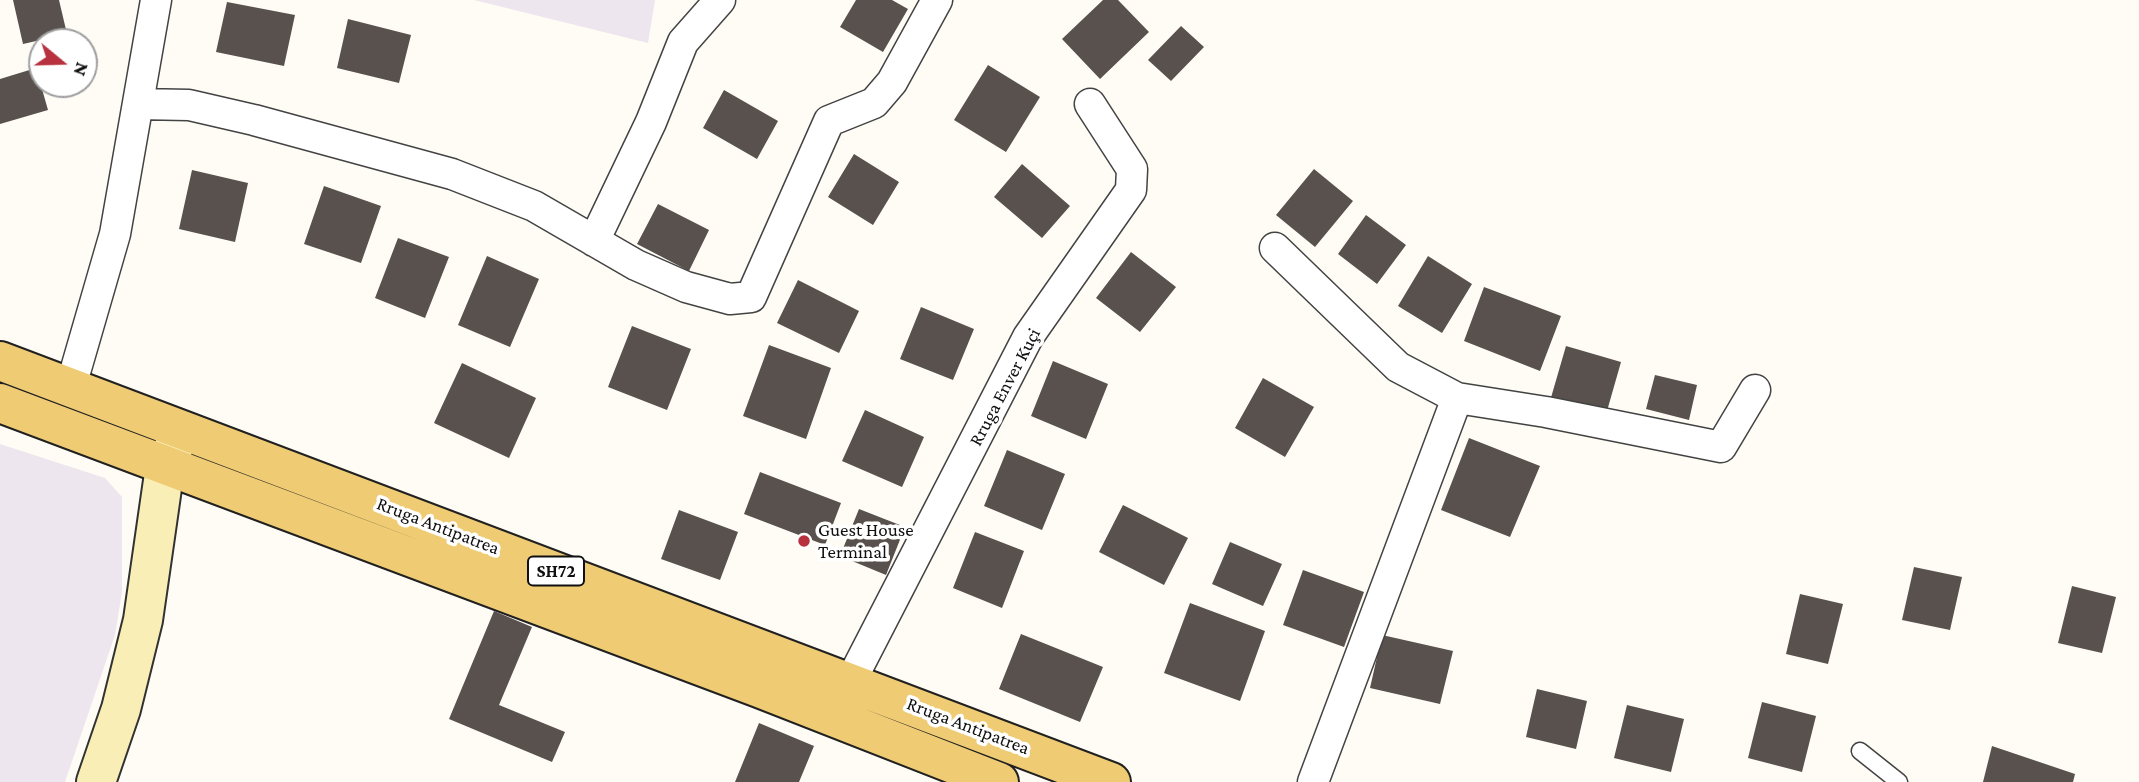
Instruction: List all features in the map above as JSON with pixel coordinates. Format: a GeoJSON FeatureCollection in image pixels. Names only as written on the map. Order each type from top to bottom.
{"type":"FeatureCollection","features":[{"type":"Feature","properties":{"kind":"main road","name":"Rruga Antipatrea"},"geometry":{"type":"LineString","coordinates":[[0,361],[1111,782]]}},
{"type":"Feature","properties":{"kind":"main road","name":"Rruga Antipatrea"},"geometry":{"type":"LineString","coordinates":[[0,403],[996,781]]}},
{"type":"Feature","properties":{"kind":"main road"},"geometry":{"type":"LineString","coordinates":[[492,588],[506,552]]}},
{"type":"Feature","properties":{"kind":"street"},"geometry":{"type":"LineString","coordinates":[[71,386],[115,234],[156,0]]}},
{"type":"Feature","properties":{"kind":"street"},"geometry":{"type":"LineString","coordinates":[[594,241],[651,122],[683,42],[720,0]]}},
{"type":"Feature","properties":{"kind":"street"},"geometry":{"type":"LineString","coordinates":[[138,104],[189,105],[452,174],[534,206],[635,265],[686,287],[730,299],[751,297],[829,121],[874,103],[892,82],[937,0]]}},
{"type":"Feature","properties":{"kind":"street","name":"Rruga Enver Kuçi"},"geometry":{"type":"LineString","coordinates":[[833,718],[1028,337],[1131,190],[1132,169],[1090,104]]}},
{"type":"Feature","properties":{"kind":"street"},"geometry":{"type":"LineString","coordinates":[[1275,248],[1398,367],[1457,398],[1546,412],[1721,447],[1755,390]]}},
{"type":"Feature","properties":{"kind":"street"},"geometry":{"type":"LineString","coordinates":[[1313,782],[1457,398]]}},
{"type":"Feature","properties":{"kind":"street"},"geometry":{"type":"LineString","coordinates":[[96,782],[121,709],[144,620],[165,467],[181,430]]}},
{"type":"Feature","properties":{"kind":"lane"},"geometry":{"type":"LineString","coordinates":[[1860,751],[1899,782]]}},
{"type":"Feature","properties":{"kind":"shaded area"},"geometry":{"type":"Polygon","coordinates":[[[474,0],[655,0],[648,43],[474,0]]]}},
{"type":"Feature","properties":{"kind":"shaded area"},"geometry":{"type":"Polygon","coordinates":[[[0,444],[105,478],[122,497],[122,592],[115,635],[65,782],[0,782],[0,444]]]}},
{"type":"Feature","properties":{"kind":"building"},"geometry":{"type":"Polygon","coordinates":[[[13,0],[59,0],[66,28],[28,28],[28,43],[23,44],[13,0]]]}},
{"type":"Feature","properties":{"kind":"building"},"geometry":{"type":"Polygon","coordinates":[[[856,0],[892,0],[908,9],[883,52],[840,27],[856,0]]]}},
{"type":"Feature","properties":{"kind":"building"},"geometry":{"type":"Polygon","coordinates":[[[1103,0],[1118,0],[1149,32],[1100,79],[1062,39],[1103,0]]]}},
{"type":"Feature","properties":{"kind":"building"},"geometry":{"type":"Polygon","coordinates":[[[227,2],[295,15],[284,66],[216,52],[227,2]]]}},
{"type":"Feature","properties":{"kind":"building"},"geometry":{"type":"Polygon","coordinates":[[[348,19],[411,35],[399,83],[337,68],[348,19]]]}},
{"type":"Feature","properties":{"kind":"building"},"geometry":{"type":"Polygon","coordinates":[[[1181,26],[1204,47],[1171,81],[1148,60],[1181,26]]]}},
{"type":"Feature","properties":{"kind":"building"},"geometry":{"type":"Polygon","coordinates":[[[988,65],[1040,97],[1006,152],[954,120],[988,65]]]}},
{"type":"Feature","properties":{"kind":"building"},"geometry":{"type":"Polygon","coordinates":[[[28,70],[28,98],[45,98],[48,110],[0,124],[0,79],[28,70]]]}},
{"type":"Feature","properties":{"kind":"building"},"geometry":{"type":"Polygon","coordinates":[[[724,90],[778,121],[757,159],[703,128],[724,90]]]}},
{"type":"Feature","properties":{"kind":"building"},"geometry":{"type":"Polygon","coordinates":[[[854,154],[899,182],[873,225],[828,197],[854,154]]]}},
{"type":"Feature","properties":{"kind":"building"},"geometry":{"type":"Polygon","coordinates":[[[1022,164],[1070,206],[1042,238],[994,197],[1022,164]]]}},
{"type":"Feature","properties":{"kind":"building"},"geometry":{"type":"Polygon","coordinates":[[[1314,169],[1353,201],[1315,247],[1276,215],[1314,169]]]}},
{"type":"Feature","properties":{"kind":"building"},"geometry":{"type":"Polygon","coordinates":[[[192,170],[248,183],[235,242],[179,229],[192,170]]]}},
{"type":"Feature","properties":{"kind":"building"},"geometry":{"type":"Polygon","coordinates":[[[324,186],[381,206],[361,263],[304,244],[324,186]]]}},
{"type":"Feature","properties":{"kind":"building"},"geometry":{"type":"Polygon","coordinates":[[[658,204],[709,230],[689,271],[637,244],[658,204]]]}},
{"type":"Feature","properties":{"kind":"building"},"geometry":{"type":"Polygon","coordinates":[[[1366,215],[1406,245],[1377,284],[1338,254],[1366,215]]]}},
{"type":"Feature","properties":{"kind":"building"},"geometry":{"type":"Polygon","coordinates":[[[398,238],[449,257],[425,318],[375,298],[398,238]]]}},
{"type":"Feature","properties":{"kind":"building"},"geometry":{"type":"Polygon","coordinates":[[[1131,252],[1176,287],[1140,332],[1096,298],[1131,252]]]}},
{"type":"Feature","properties":{"kind":"building"},"geometry":{"type":"Polygon","coordinates":[[[487,256],[539,279],[510,347],[458,325],[487,256]]]}},
{"type":"Feature","properties":{"kind":"building"},"geometry":{"type":"Polygon","coordinates":[[[1428,256],[1472,284],[1442,333],[1398,306],[1428,256]]]}},
{"type":"Feature","properties":{"kind":"building"},"geometry":{"type":"Polygon","coordinates":[[[798,280],[859,311],[839,353],[777,323],[798,280]]]}},
{"type":"Feature","properties":{"kind":"building"},"geometry":{"type":"Polygon","coordinates":[[[1484,287],[1561,316],[1540,371],[1464,341],[1484,287]]]}},
{"type":"Feature","properties":{"kind":"building"},"geometry":{"type":"Polygon","coordinates":[[[921,307],[974,329],[953,380],[900,359],[921,307]]]}},
{"type":"Feature","properties":{"kind":"building"},"geometry":{"type":"Polygon","coordinates":[[[632,326],[691,349],[667,410],[608,387],[632,326]]]}},
{"type":"Feature","properties":{"kind":"building"},"geometry":{"type":"Polygon","coordinates":[[[769,345],[831,368],[806,439],[743,416],[769,345]]]}},
{"type":"Feature","properties":{"kind":"building"},"geometry":{"type":"Polygon","coordinates":[[[1566,346],[1621,362],[1605,418],[1550,401],[1566,346]]]}},
{"type":"Feature","properties":{"kind":"building"},"geometry":{"type":"Polygon","coordinates":[[[1053,361],[1108,384],[1086,439],[1031,416],[1053,361]]]}},
{"type":"Feature","properties":{"kind":"building"},"geometry":{"type":"Polygon","coordinates":[[[462,363],[536,398],[509,458],[434,423],[462,363]]]}},
{"type":"Feature","properties":{"kind":"building"},"geometry":{"type":"Polygon","coordinates":[[[1655,375],[1697,385],[1689,420],[1646,409],[1655,375]]]}},
{"type":"Feature","properties":{"kind":"building"},"geometry":{"type":"Polygon","coordinates":[[[1263,378],[1314,407],[1285,457],[1235,428],[1263,378]]]}},
{"type":"Feature","properties":{"kind":"building"},"geometry":{"type":"Polygon","coordinates":[[[865,410],[924,437],[902,487],[842,461],[865,410]]]}},
{"type":"Feature","properties":{"kind":"building"},"geometry":{"type":"Polygon","coordinates":[[[1469,438],[1540,466],[1510,537],[1441,510],[1469,438]]]}},
{"type":"Feature","properties":{"kind":"building"},"geometry":{"type":"Polygon","coordinates":[[[1007,450],[1065,474],[1042,530],[984,506],[1007,450]]]}},
{"type":"Feature","properties":{"kind":"building"},"geometry":{"type":"Polygon","coordinates":[[[760,472],[841,503],[825,545],[744,514],[760,472]]]}},
{"type":"Feature","properties":{"kind":"building"},"geometry":{"type":"Polygon","coordinates":[[[1123,505],[1188,538],[1164,585],[1099,552],[1123,505]]]}},
{"type":"Feature","properties":{"kind":"building"},"geometry":{"type":"Polygon","coordinates":[[[859,509],[905,527],[886,575],[840,556],[859,509]]]}},
{"type":"Feature","properties":{"kind":"building"},"geometry":{"type":"Polygon","coordinates":[[[679,510],[738,532],[720,580],[661,559],[679,510]]]}},
{"type":"Feature","properties":{"kind":"building"},"geometry":{"type":"Polygon","coordinates":[[[975,532],[1024,551],[1002,608],[953,588],[975,532]]]}},
{"type":"Feature","properties":{"kind":"building"},"geometry":{"type":"Polygon","coordinates":[[[1230,542],[1282,564],[1263,606],[1212,584],[1230,542]]]}},
{"type":"Feature","properties":{"kind":"building"},"geometry":{"type":"Polygon","coordinates":[[[1914,567],[1962,577],[1950,630],[1902,620],[1914,567]]]}},
{"type":"Feature","properties":{"kind":"building"},"geometry":{"type":"Polygon","coordinates":[[[1303,570],[1364,592],[1344,647],[1283,625],[1303,570]]]}},
{"type":"Feature","properties":{"kind":"building"},"geometry":{"type":"Polygon","coordinates":[[[2072,586],[2116,597],[2102,653],[2058,643],[2072,586]]]}},
{"type":"Feature","properties":{"kind":"building"},"geometry":{"type":"Polygon","coordinates":[[[1800,594],[1843,604],[1828,664],[1786,654],[1800,594]]]}},
{"type":"Feature","properties":{"kind":"building"},"geometry":{"type":"Polygon","coordinates":[[[1190,603],[1265,631],[1240,701],[1164,673],[1190,603]]]}},
{"type":"Feature","properties":{"kind":"building"},"geometry":{"type":"Polygon","coordinates":[[[494,611],[532,627],[499,705],[565,732],[552,762],[449,719],[494,611]]]}},
{"type":"Feature","properties":{"kind":"building"},"geometry":{"type":"Polygon","coordinates":[[[1021,634],[1103,667],[1080,722],[999,689],[1021,634]]]}},
{"type":"Feature","properties":{"kind":"building"},"geometry":{"type":"Polygon","coordinates":[[[1382,635],[1453,651],[1440,704],[1370,688],[1382,635]]]}},
{"type":"Feature","properties":{"kind":"building"},"geometry":{"type":"Polygon","coordinates":[[[1537,689],[1587,701],[1576,749],[1526,737],[1537,689]]]}},
{"type":"Feature","properties":{"kind":"building"},"geometry":{"type":"Polygon","coordinates":[[[1762,702],[1816,716],[1802,772],[1748,758],[1762,702]]]}},
{"type":"Feature","properties":{"kind":"building"},"geometry":{"type":"Polygon","coordinates":[[[1627,705],[1684,719],[1671,772],[1614,758],[1627,705]]]}},
{"type":"Feature","properties":{"kind":"building"},"geometry":{"type":"Polygon","coordinates":[[[759,723],[814,746],[799,782],[735,782],[759,723]]]}},
{"type":"Feature","properties":{"kind":"building"},"geometry":{"type":"Polygon","coordinates":[[[1992,746],[2075,774],[2073,782],[1983,782],[1992,746]]]}},
{"type":"Feature","properties":{"kind":"place","name":"Guest House Terminal"},"geometry":{"type":"Point","coordinates":[804,541]}}]}
